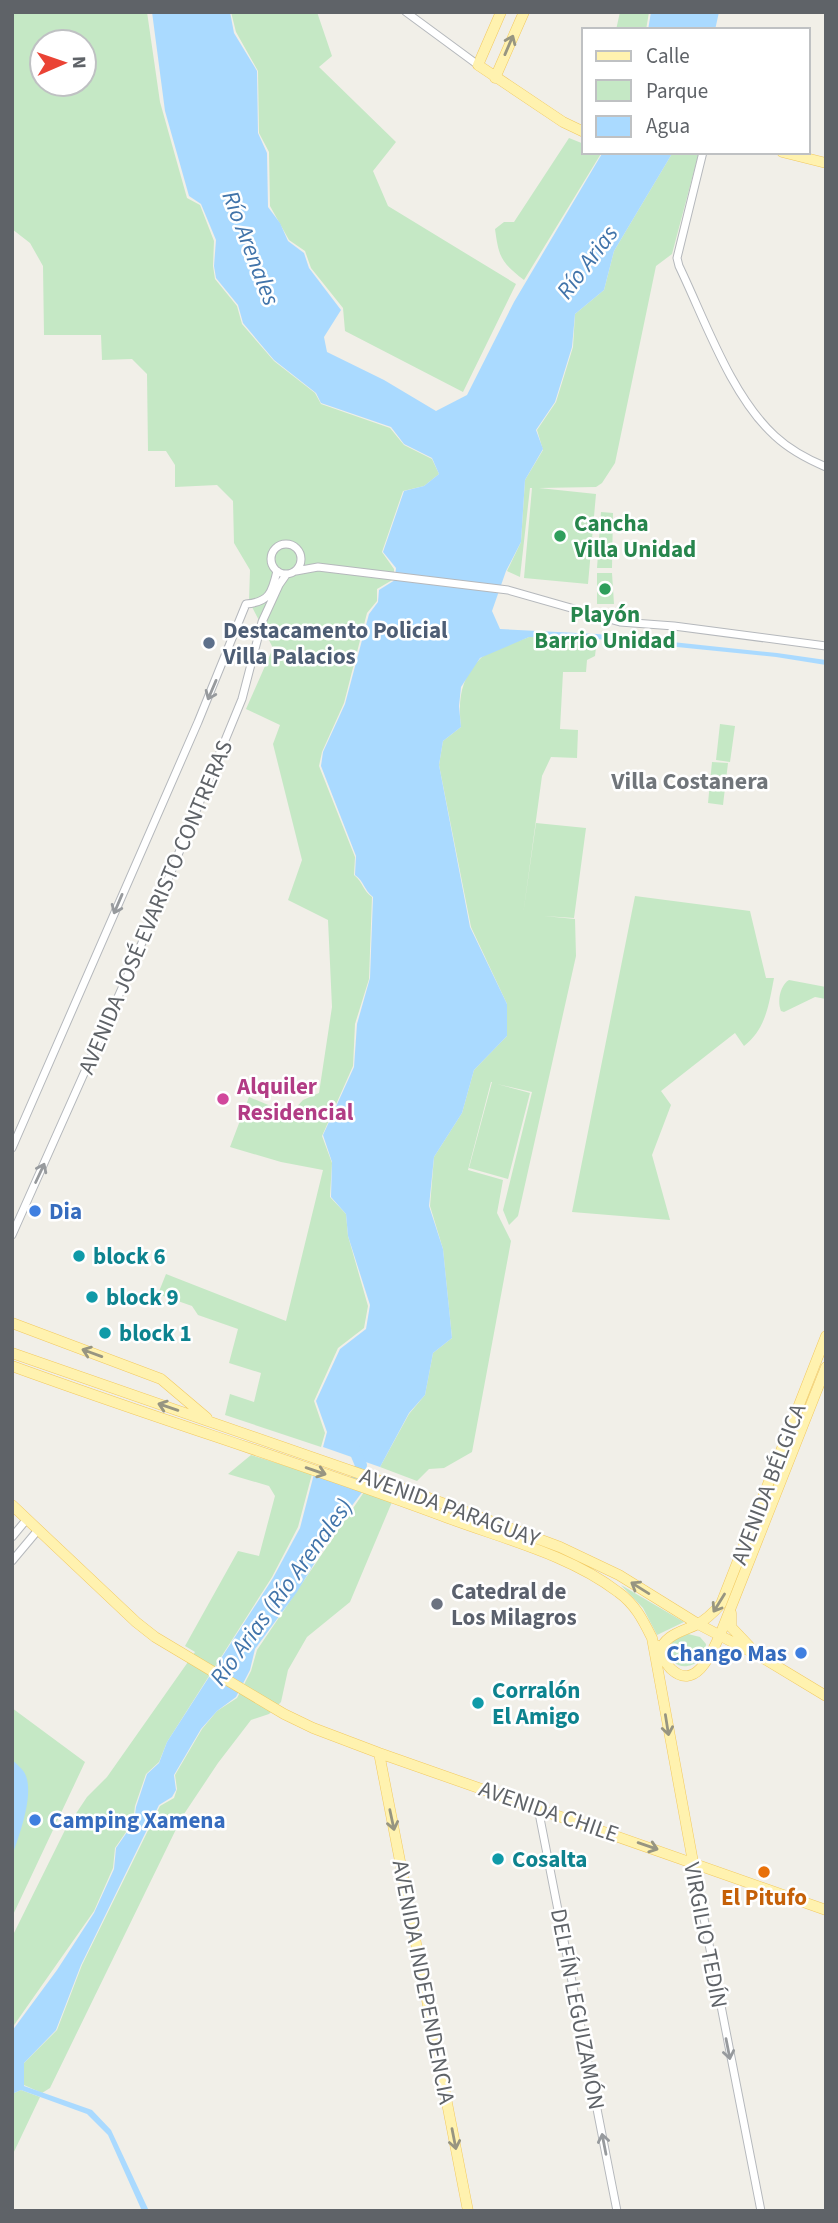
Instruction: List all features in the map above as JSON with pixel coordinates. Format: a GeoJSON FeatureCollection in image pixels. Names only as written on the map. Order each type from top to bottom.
{"type":"FeatureCollection","features":[{"type":"Feature","properties":{"kind":"main road"},"geometry":{"type":"LineString","coordinates":[[501,12],[478,65],[563,122],[582,131]]}},
{"type":"Feature","properties":{"kind":"main road"},"geometry":{"type":"LineString","coordinates":[[495,78],[524,12]]}},
{"type":"Feature","properties":{"kind":"main road"},"geometry":{"type":"LineString","coordinates":[[790,154],[826,163]]}},
{"type":"Feature","properties":{"kind":"main road"},"geometry":{"type":"LineString","coordinates":[[12,1324],[161,1379],[213,1423]]}},
{"type":"Feature","properties":{"kind":"main road","name":"AVENIDA BÉLGICA"},"geometry":{"type":"LineString","coordinates":[[698,1624],[721,1604],[826,1336]]}},
{"type":"Feature","properties":{"kind":"main road","name":"AVENIDA PARAGUAY"},"geometry":{"type":"LineString","coordinates":[[12,1353],[213,1423],[253,1443],[545,1554],[587,1573],[629,1601],[640,1614],[658,1654]]}},
{"type":"Feature","properties":{"kind":"main road","name":"AVENIDA PARAGUAY"},"geometry":{"type":"LineString","coordinates":[[12,1366],[418,1494],[588,1560],[619,1575],[698,1624],[763,1658],[826,1696]]}},
{"type":"Feature","properties":{"kind":"main road","name":"AVENIDA BÉLGICA"},"geometry":{"type":"LineString","coordinates":[[720,1635],[826,1367]]}},
{"type":"Feature","properties":{"kind":"main road"},"geometry":{"type":"LineString","coordinates":[[12,1505],[38,1530]]}},
{"type":"Feature","properties":{"kind":"main road","name":"AVENIDA CHILE"},"geometry":{"type":"LineString","coordinates":[[38,1530],[136,1622],[187,1657],[313,1728],[826,1910]]}},
{"type":"Feature","properties":{"kind":"main road"},"geometry":{"type":"LineString","coordinates":[[731,1608],[731,1627],[763,1658]]}},
{"type":"Feature","properties":{"kind":"main road"},"geometry":{"type":"LineString","coordinates":[[698,1624],[670,1635],[658,1654],[671,1669],[685,1675],[704,1667],[720,1635]]}},
{"type":"Feature","properties":{"kind":"main road","name":"VIRGILIO TEDÍN"},"geometry":{"type":"LineString","coordinates":[[658,1654],[693,1862]]}},
{"type":"Feature","properties":{"kind":"main road","name":"AVENIDA INDEPENDENCIA"},"geometry":{"type":"LineString","coordinates":[[379,1753],[468,2211]]}},
{"type":"Feature","properties":{"kind":"street"},"geometry":{"type":"LineString","coordinates":[[406,12],[478,65]]}},
{"type":"Feature","properties":{"kind":"street"},"geometry":{"type":"LineString","coordinates":[[703,154],[677,258],[735,385],[754,413],[766,428],[786,445],[826,467]]}},
{"type":"Feature","properties":{"kind":"street"},"geometry":{"type":"LineString","coordinates":[[318,567],[289,544],[276,547],[271,559],[277,572],[286,575],[318,567],[508,590],[620,622],[674,626],[826,646]]}},
{"type":"Feature","properties":{"kind":"street"},"geometry":{"type":"LineString","coordinates":[[296,571],[301,562],[300,552]]}},
{"type":"Feature","properties":{"kind":"street","name":"AVENIDA JOSÉ EVARISTO CONTRERAS"},"geometry":{"type":"LineString","coordinates":[[12,1148],[198,722],[246,604],[261,603],[267,598],[277,572]]}},
{"type":"Feature","properties":{"kind":"street","name":"AVENIDA JOSÉ EVARISTO CONTRERAS"},"geometry":{"type":"LineString","coordinates":[[12,1235],[144,938],[242,699],[262,622],[286,575]]}},
{"type":"Feature","properties":{"kind":"street"},"geometry":{"type":"LineString","coordinates":[[12,1537],[27,1519]]}},
{"type":"Feature","properties":{"kind":"street"},"geometry":{"type":"LineString","coordinates":[[12,1562],[38,1530]]}},
{"type":"Feature","properties":{"kind":"street","name":"DELFÍN LEGUIZAMÓN"},"geometry":{"type":"LineString","coordinates":[[538,1808],[617,2211]]}},
{"type":"Feature","properties":{"kind":"street","name":"VIRGILIO TEDÍN"},"geometry":{"type":"LineString","coordinates":[[693,1862],[761,2211]]}},
{"type":"Feature","properties":{"kind":"green space"},"geometry":{"type":"Polygon","coordinates":[[[12,12],[147,12],[160,102],[187,198],[200,205],[214,241],[215,279],[237,306],[242,324],[274,361],[315,393],[321,404],[390,428],[404,445],[432,459],[439,474],[424,486],[403,491],[382,552],[394,569],[394,579],[377,589],[377,601],[367,613],[344,703],[322,752],[319,766],[355,857],[354,875],[372,897],[369,979],[355,1024],[353,1066],[322,1136],[332,1163],[330,1197],[346,1214],[348,1236],[368,1306],[364,1328],[338,1348],[314,1401],[325,1433],[321,1447],[225,1415],[230,1394],[254,1402],[261,1373],[229,1363],[238,1329],[198,1315],[192,1306],[158,1294],[166,1274],[286,1321],[323,1170],[281,1162],[230,1147],[249,1097],[290,1114],[303,1100],[319,1093],[332,1007],[328,920],[288,900],[302,860],[273,744],[280,725],[246,709],[273,648],[249,601],[250,570],[234,543],[233,501],[217,485],[175,487],[175,465],[166,451],[148,451],[147,374],[132,359],[102,360],[101,335],[44,335],[43,266],[30,243],[12,229],[12,12]]]}},
{"type":"Feature","properties":{"kind":"green space"},"geometry":{"type":"Polygon","coordinates":[[[231,12],[317,12],[332,56],[319,67],[396,142],[373,171],[388,206],[516,284],[463,392],[345,331],[343,308],[311,268],[305,251],[289,240],[270,206],[269,152],[259,133],[258,71],[236,32],[231,12]]]}},
{"type":"Feature","properties":{"kind":"green space"},"geometry":{"type":"Polygon","coordinates":[[[620,12],[649,12],[646,28],[616,28],[620,12]]]}},
{"type":"Feature","properties":{"kind":"green space"},"geometry":{"type":"Polygon","coordinates":[[[569,138],[582,143],[582,154],[601,154],[524,280],[502,259],[498,247],[495,229],[504,222],[514,222],[569,138]]]}},
{"type":"Feature","properties":{"kind":"green space"},"geometry":{"type":"Polygon","coordinates":[[[672,154],[698,154],[672,254],[656,266],[615,463],[602,483],[596,487],[539,488],[596,494],[588,584],[524,578],[532,488],[520,577],[507,571],[521,542],[525,480],[543,450],[537,430],[556,402],[573,347],[575,314],[604,290],[614,251],[672,154]]]}},
{"type":"Feature","properties":{"kind":"green space"},"geometry":{"type":"Polygon","coordinates":[[[601,512],[613,513],[612,568],[597,568],[601,512]]]}},
{"type":"Feature","properties":{"kind":"green space","name":"Playón Barrio Unidad"},"geometry":{"type":"Polygon","coordinates":[[[597,573],[612,573],[614,604],[597,604],[597,573]]]}},
{"type":"Feature","properties":{"kind":"green space"},"geometry":{"type":"Polygon","coordinates":[[[529,637],[597,639],[595,656],[587,660],[586,672],[563,672],[560,729],[578,730],[577,758],[551,757],[542,776],[523,915],[536,823],[586,828],[574,918],[544,916],[575,919],[576,956],[518,1216],[509,1225],[503,1210],[532,1092],[497,1084],[530,1093],[508,1179],[469,1168],[491,1082],[468,1170],[503,1180],[497,1213],[511,1241],[472,1452],[444,1468],[429,1469],[417,1481],[380,1467],[409,1414],[425,1395],[433,1353],[452,1338],[443,1249],[430,1206],[434,1157],[462,1113],[474,1070],[507,1036],[507,1004],[471,927],[439,765],[443,741],[461,727],[462,691],[473,667],[489,653],[529,637]]]}},
{"type":"Feature","properties":{"kind":"green space"},"geometry":{"type":"Polygon","coordinates":[[[720,724],[735,726],[730,762],[716,760],[720,724]]]}},
{"type":"Feature","properties":{"kind":"green space"},"geometry":{"type":"Polygon","coordinates":[[[712,762],[728,763],[723,805],[708,803],[712,762]]]}},
{"type":"Feature","properties":{"kind":"green space"},"geometry":{"type":"Polygon","coordinates":[[[635,896],[750,911],[766,978],[774,978],[762,1024],[744,1046],[735,1033],[661,1091],[671,1105],[652,1155],[670,1220],[572,1212],[635,896]]]}},
{"type":"Feature","properties":{"kind":"green space"},"geometry":{"type":"Polygon","coordinates":[[[789,980],[826,987],[826,999],[815,997],[781,1011],[780,994],[789,980]]]}},
{"type":"Feature","properties":{"kind":"green space"},"geometry":{"type":"Polygon","coordinates":[[[251,1455],[312,1474],[298,1527],[272,1577],[167,1742],[159,1762],[146,1774],[135,1806],[133,1822],[115,1848],[113,1868],[94,1911],[12,2028],[12,1937],[65,1830],[87,1797],[107,1777],[195,1652],[185,1646],[238,1551],[259,1556],[275,1496],[269,1486],[228,1474],[251,1455]]]}},
{"type":"Feature","properties":{"kind":"green space"},"geometry":{"type":"Polygon","coordinates":[[[364,1492],[392,1502],[350,1602],[307,1637],[288,1670],[281,1702],[269,1714],[251,1720],[182,1817],[50,2088],[42,2093],[24,2085],[24,2063],[57,2030],[82,1965],[160,1806],[174,1798],[177,1789],[175,1775],[202,1729],[217,1711],[237,1698],[251,1671],[257,1650],[364,1492]]]}},
{"type":"Feature","properties":{"kind":"green space"},"geometry":{"type":"Polygon","coordinates":[[[621,1585],[684,1622],[657,1635],[643,1608],[621,1585]]]}},
{"type":"Feature","properties":{"kind":"green space"},"geometry":{"type":"Polygon","coordinates":[[[688,1634],[700,1637],[706,1644],[700,1659],[694,1664],[681,1666],[670,1658],[668,1649],[674,1640],[688,1634]]]}},
{"type":"Feature","properties":{"kind":"green space","name":"Camping Xamena"},"geometry":{"type":"Polygon","coordinates":[[[12,1708],[85,1762],[12,1917],[12,1708]]]}},
{"type":"Feature","properties":{"kind":"green space"},"geometry":{"type":"Polygon","coordinates":[[[21,2090],[40,2097],[12,2156],[12,2094],[21,2090]]]}},
{"type":"Feature","properties":{"kind":"water"},"geometry":{"type":"Polygon","coordinates":[[[152,12],[230,12],[234,33],[257,71],[258,133],[267,153],[268,207],[280,223],[288,241],[304,253],[309,268],[341,310],[324,337],[327,352],[384,380],[436,411],[467,395],[514,302],[602,154],[672,154],[614,251],[604,290],[575,314],[572,347],[555,402],[536,430],[543,449],[525,480],[521,542],[506,571],[492,611],[500,629],[597,634],[826,660],[826,665],[776,657],[597,639],[529,637],[480,658],[461,687],[461,727],[443,741],[439,765],[470,927],[507,1004],[507,1036],[474,1070],[462,1113],[434,1157],[429,1206],[443,1249],[452,1338],[433,1353],[425,1395],[409,1413],[380,1467],[323,1447],[327,1432],[316,1401],[340,1349],[366,1329],[370,1305],[348,1236],[346,1214],[331,1197],[332,1162],[323,1135],[354,1067],[357,1024],[370,978],[373,897],[355,875],[356,856],[321,766],[323,752],[345,704],[369,614],[378,602],[379,590],[395,580],[396,568],[383,552],[404,491],[424,486],[439,474],[432,458],[404,444],[391,427],[321,403],[316,393],[274,360],[243,323],[238,305],[216,278],[216,240],[201,204],[189,196],[165,111],[152,12]]]}},
{"type":"Feature","properties":{"kind":"water"},"geometry":{"type":"Polygon","coordinates":[[[651,12],[719,12],[715,28],[648,28],[651,12]]]}},
{"type":"Feature","properties":{"kind":"water"},"geometry":{"type":"Polygon","coordinates":[[[314,1474],[363,1491],[339,1523],[297,1592],[255,1649],[250,1670],[236,1697],[217,1711],[201,1729],[174,1775],[176,1790],[172,1797],[159,1805],[81,1965],[56,2030],[24,2063],[24,2086],[92,2110],[111,2130],[149,2211],[142,2211],[108,2135],[87,2114],[21,2090],[12,2094],[12,2031],[57,1970],[94,1913],[114,1869],[116,1848],[134,1822],[147,1774],[159,1763],[167,1742],[273,1578],[300,1528],[314,1474]]]}},
{"type":"Feature","properties":{"kind":"water"},"geometry":{"type":"Polygon","coordinates":[[[12,1760],[24,1772],[28,1790],[25,1814],[12,1856],[12,1760]]]}},
{"type":"Feature","properties":{"kind":"waterway","name":"Río Arias (Río Arenales)"},"geometry":{"type":"LineString","coordinates":[[352,1495],[361,1465],[353,1446]]}},
{"type":"Feature","properties":{"kind":"place","name":"Cancha Villa Unidad"},"geometry":{"type":"Point","coordinates":[560,536]}},
{"type":"Feature","properties":{"kind":"place","name":"Playón Barrio Unidad"},"geometry":{"type":"Point","coordinates":[605,589]}},
{"type":"Feature","properties":{"kind":"place","name":"Destacamento Policial Villa Palacios"},"geometry":{"type":"Point","coordinates":[209,643]}},
{"type":"Feature","properties":{"kind":"place","name":"Alquiler Residencial"},"geometry":{"type":"Point","coordinates":[223,1099]}},
{"type":"Feature","properties":{"kind":"place","name":"Dia"},"geometry":{"type":"Point","coordinates":[35,1211]}},
{"type":"Feature","properties":{"kind":"place","name":"block 6"},"geometry":{"type":"Point","coordinates":[79,1256]}},
{"type":"Feature","properties":{"kind":"place","name":"block 9"},"geometry":{"type":"Point","coordinates":[92,1297]}},
{"type":"Feature","properties":{"kind":"place","name":"block 1"},"geometry":{"type":"Point","coordinates":[105,1333]}},
{"type":"Feature","properties":{"kind":"place","name":"Catedral de Los Milagros"},"geometry":{"type":"Point","coordinates":[437,1604]}},
{"type":"Feature","properties":{"kind":"place","name":"Chango Mas"},"geometry":{"type":"Point","coordinates":[801,1653]}},
{"type":"Feature","properties":{"kind":"place","name":"Corralón El Amigo"},"geometry":{"type":"Point","coordinates":[478,1703]}},
{"type":"Feature","properties":{"kind":"place","name":"Camping Xamena"},"geometry":{"type":"Point","coordinates":[35,1820]}},
{"type":"Feature","properties":{"kind":"place","name":"Cosalta"},"geometry":{"type":"Point","coordinates":[498,1859]}},
{"type":"Feature","properties":{"kind":"place","name":"El Pitufo"},"geometry":{"type":"Point","coordinates":[764,1872]}},
{"type":"Feature","properties":{"kind":"district","name":"Villa Costanera"},"geometry":{"type":"Point","coordinates":[690,781]}},
{"type":"Feature","properties":{"kind":"water label","name":"Río Arenales"},"geometry":{"type":"Point","coordinates":[251,248]}},
{"type":"Feature","properties":{"kind":"water label","name":"Río Arias"},"geometry":{"type":"Point","coordinates":[587,262]}}]}
